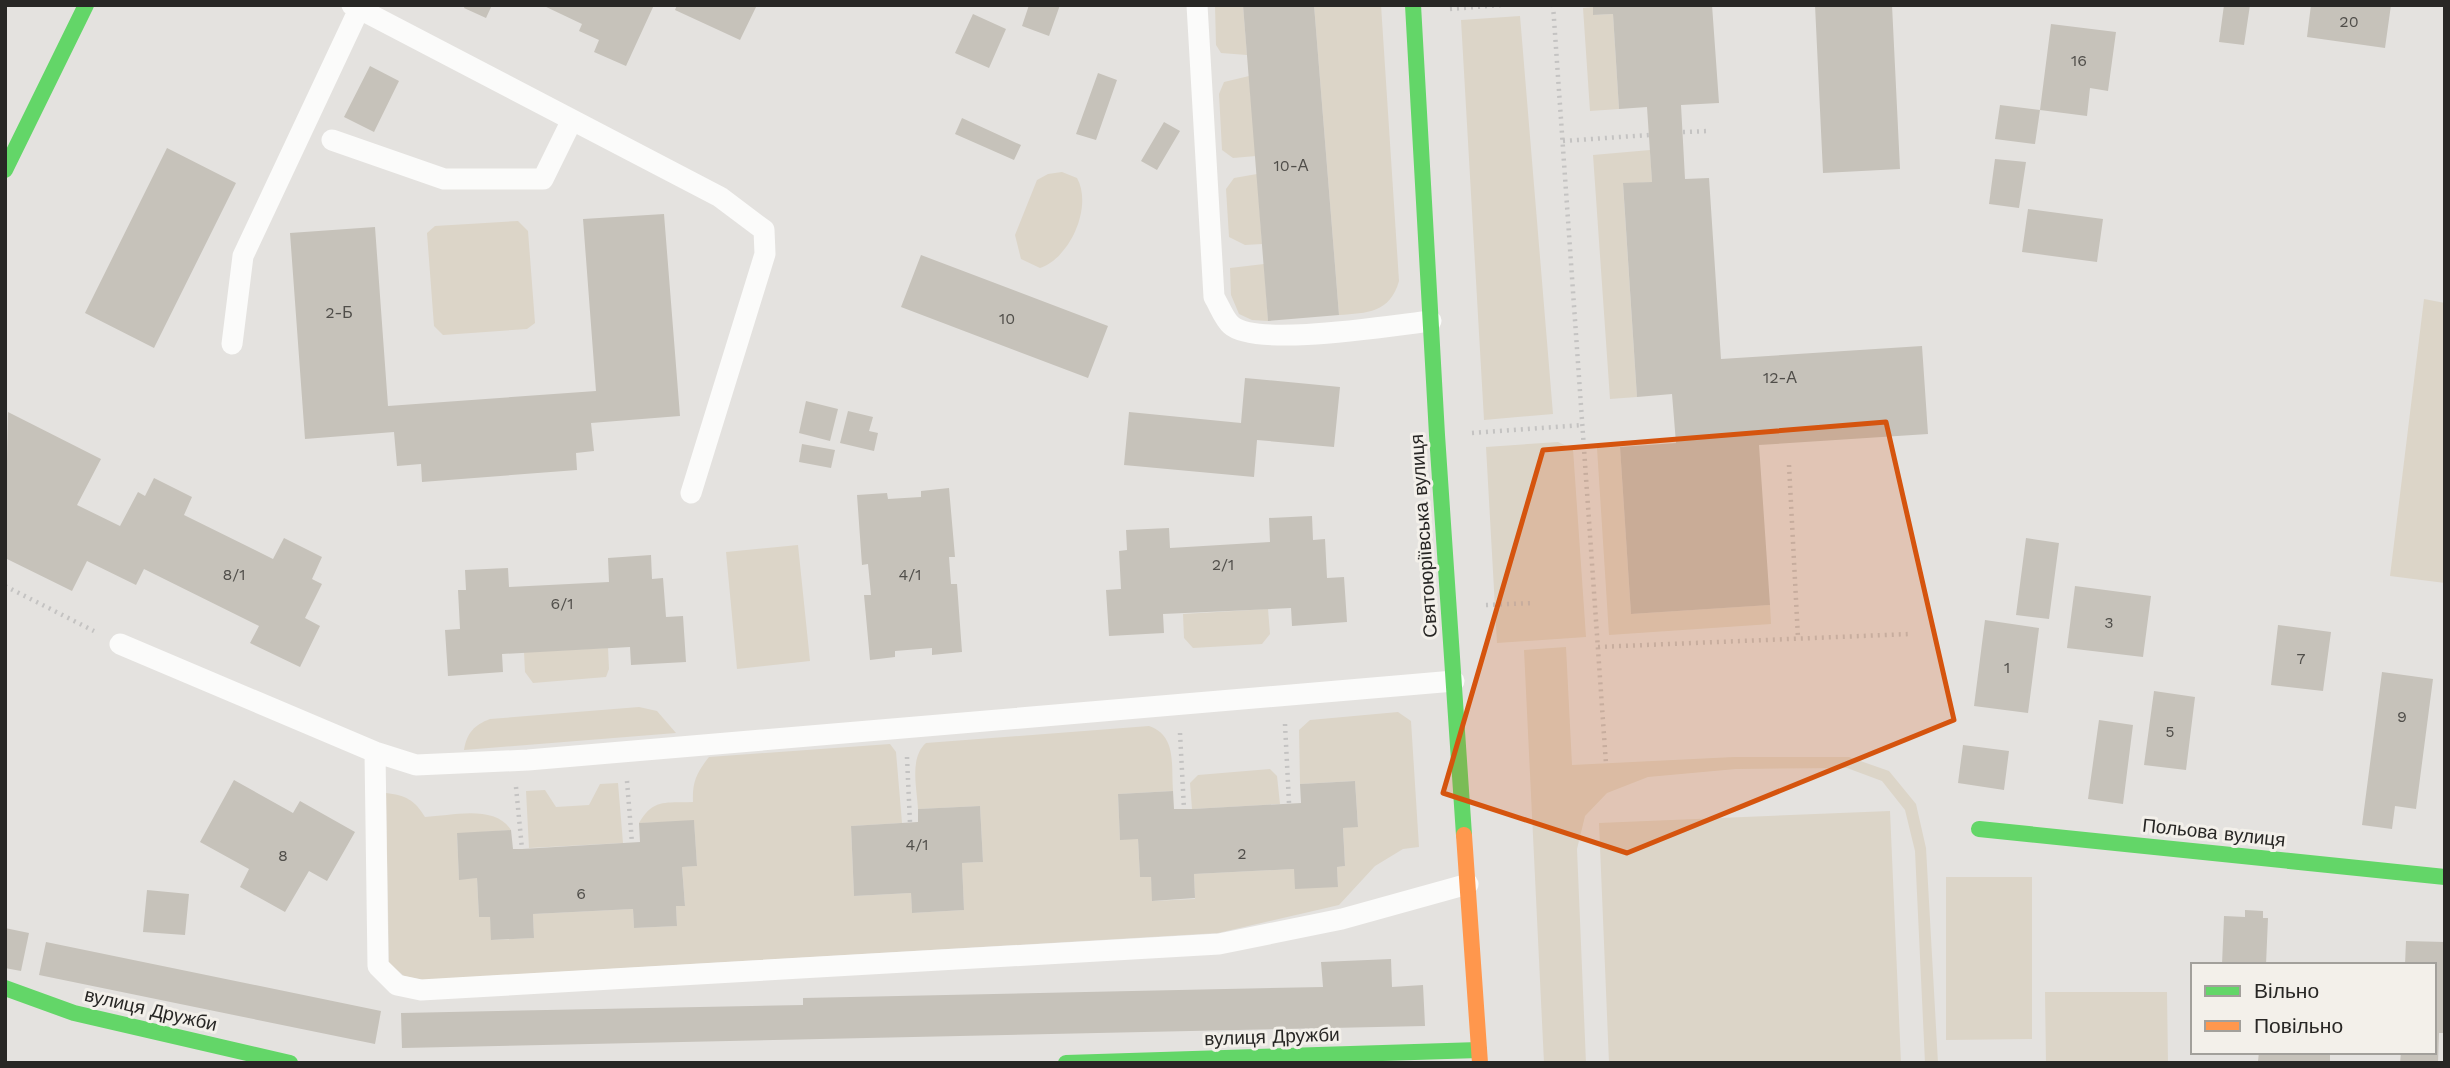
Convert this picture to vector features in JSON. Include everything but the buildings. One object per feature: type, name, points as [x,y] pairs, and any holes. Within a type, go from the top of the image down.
[{"type":"street","points":[[5,170],[86,5]]},
{"type":"street","name":"Святоюріївська вулиця","points":[[1413,5],[1430,321],[1480,1057]]},
{"type":"street","name":"Польова вулиця","points":[[1979,829],[2445,877]]},
{"type":"street","name":"вулиця Дружби","points":[[5,988],[74,1013],[290,1063]]},
{"type":"street","name":"вулиця Дружби","points":[[1066,1063],[1480,1057]]},
{"type":"lane","points":[[1197,5],[1214,297],[1232,326],[1258,336],[1430,321]]},
{"type":"lane","points":[[232,344],[243,256],[357,6],[720,197],[764,230],[765,254],[691,493]]},
{"type":"lane","points":[[332,140],[444,178],[542,179],[572,120]]},
{"type":"lane","points":[[120,645],[375,752],[416,765],[514,761],[1454,681]]},
{"type":"lane","points":[[375,752],[379,966],[397,985],[421,990],[1219,944],[1342,919],[1468,884]]},
{"type":"path","points":[[1450,9],[1501,5]]},
{"type":"path","points":[[1553,5],[1606,764]]},
{"type":"path","points":[[1683,132],[1709,131]]},
{"type":"path","points":[[1563,141],[1649,135]]},
{"type":"path","points":[[1471,433],[1583,425]]},
{"type":"path","points":[[1789,465],[1798,638]]},
{"type":"path","points":[[5,586],[120,645]]},
{"type":"path","points":[[1486,605],[1533,603]]},
{"type":"path","points":[[1598,647],[1909,634]]},
{"type":"path","points":[[1283,695],[1289,803]]},
{"type":"path","points":[[1178,705],[1184,809]]},
{"type":"path","points":[[905,728],[910,823]]},
{"type":"path","points":[[625,752],[632,843]]},
{"type":"path","points":[[514,761],[522,849]]},
{"type":"highlighted area","points":[[1886,422],[1954,720],[1627,853],[1443,793],[1543,450]]},
{"type":"shaded area","points":[[1215,5],[1243,5],[1247,55],[1221,53],[1216,45]]},
{"type":"shaded area","points":[[1314,5],[1381,5],[1399,281],[1390,300],[1368,312],[1339,315]]},
{"type":"shaded area","points":[[1593,7],[1594,15],[1613,14],[1619,109],[1590,111],[1583,8]]},
{"type":"shaded area","points":[[1520,16],[1553,414],[1484,420],[1461,20]]},
{"type":"shaded area","points":[[1249,76],[1256,156],[1233,158],[1222,150],[1219,94],[1224,82]]},
{"type":"shaded area","points":[[1650,150],[1652,182],[1623,184],[1637,397],[1610,399],[1593,155]]},
{"type":"shaded area","points":[[1062,172],[1077,178],[1082,203],[1080,217],[1076,230],[1061,254],[1040,268],[1021,259],[1015,235],[1037,180],[1048,174]]},
{"type":"shaded area","points":[[1257,174],[1262,244],[1245,245],[1229,237],[1226,189],[1234,178]]},
{"type":"shaded area","points":[[518,221],[528,231],[535,323],[527,329],[443,335],[434,326],[427,233],[435,226]]},
{"type":"shaded area","points":[[1264,264],[1268,321],[1252,320],[1239,314],[1231,295],[1230,268]]},
{"type":"shaded area","points":[[2424,299],[2445,303],[2445,583],[2390,576]]},
{"type":"shaded area","points":[[1558,442],[1573,449],[1586,637],[1497,643],[1486,447]]},
{"type":"shaded area","points":[[1620,447],[1631,614],[1770,605],[1771,624],[1609,635],[1597,448]]},
{"type":"shaded area","points":[[798,545],[810,661],[737,669],[726,552]]},
{"type":"shaded area","points":[[1268,609],[1270,634],[1262,644],[1193,648],[1184,638],[1183,614]]},
{"type":"shaded area","points":[[1566,647],[1572,765],[1734,757],[1849,757],[1889,771],[1916,804],[1926,848],[1938,1063],[1925,1063],[1915,851],[1905,810],[1882,781],[1847,768],[1736,769],[1648,777],[1607,793],[1585,816],[1577,849],[1586,1063],[1544,1063],[1524,650]]},
{"type":"shaded area","points":[[608,648],[609,669],[606,677],[533,683],[525,672],[524,652]]},
{"type":"shaded area","points":[[639,707],[657,711],[676,733],[464,750],[472,730],[490,719]]},
{"type":"shaded area","points":[[1398,712],[1411,721],[1419,847],[1403,849],[1375,866],[1339,905],[1218,933],[423,980],[404,976],[389,963],[386,793],[409,799],[425,817],[483,814],[504,822],[511,830],[457,834],[459,879],[477,878],[479,917],[490,917],[492,940],[534,938],[533,914],[633,909],[634,928],[677,926],[676,906],[685,905],[682,867],[697,866],[694,821],[639,823],[655,806],[668,802],[693,802],[696,778],[709,757],[890,744],[896,752],[902,823],[851,826],[854,896],[911,893],[912,913],[964,910],[962,863],[983,862],[980,806],[918,809],[916,765],[917,757],[926,743],[1149,726],[1164,737],[1171,752],[1173,791],[1118,794],[1120,839],[1138,839],[1140,877],[1151,877],[1153,901],[1195,899],[1194,874],[1294,869],[1338,887],[1337,867],[1345,866],[1343,828],[1358,826],[1355,781],[1300,784],[1299,730],[1310,720]]},
{"type":"shaded area","points":[[1270,769],[1277,776],[1280,804],[1192,809],[1190,783],[1198,775]]},
{"type":"shaded area","points":[[618,783],[623,843],[529,848],[526,791],[545,790],[556,807],[589,805],[600,784]]},
{"type":"shaded area","points":[[1890,811],[1901,1063],[1609,1063],[1599,823]]},
{"type":"shaded area","points":[[1946,877],[2032,877],[2032,1039],[1946,1040]]},
{"type":"shaded area","points":[[2045,992],[2167,992],[2168,1063],[2046,1063]]},
{"type":"traffic: fast","points":[[5,170],[86,5]]},
{"type":"traffic: fast","points":[[1413,5],[1437,435],[1464,835]]},
{"type":"traffic: fast","points":[[1979,829],[2445,877]]},
{"type":"traffic: fast","points":[[5,988],[74,1013],[290,1063]]},
{"type":"traffic: fast","points":[[1066,1063],[1479,1050]]},
{"type":"traffic: slow","points":[[1464,835],[1480,1063]]}]
